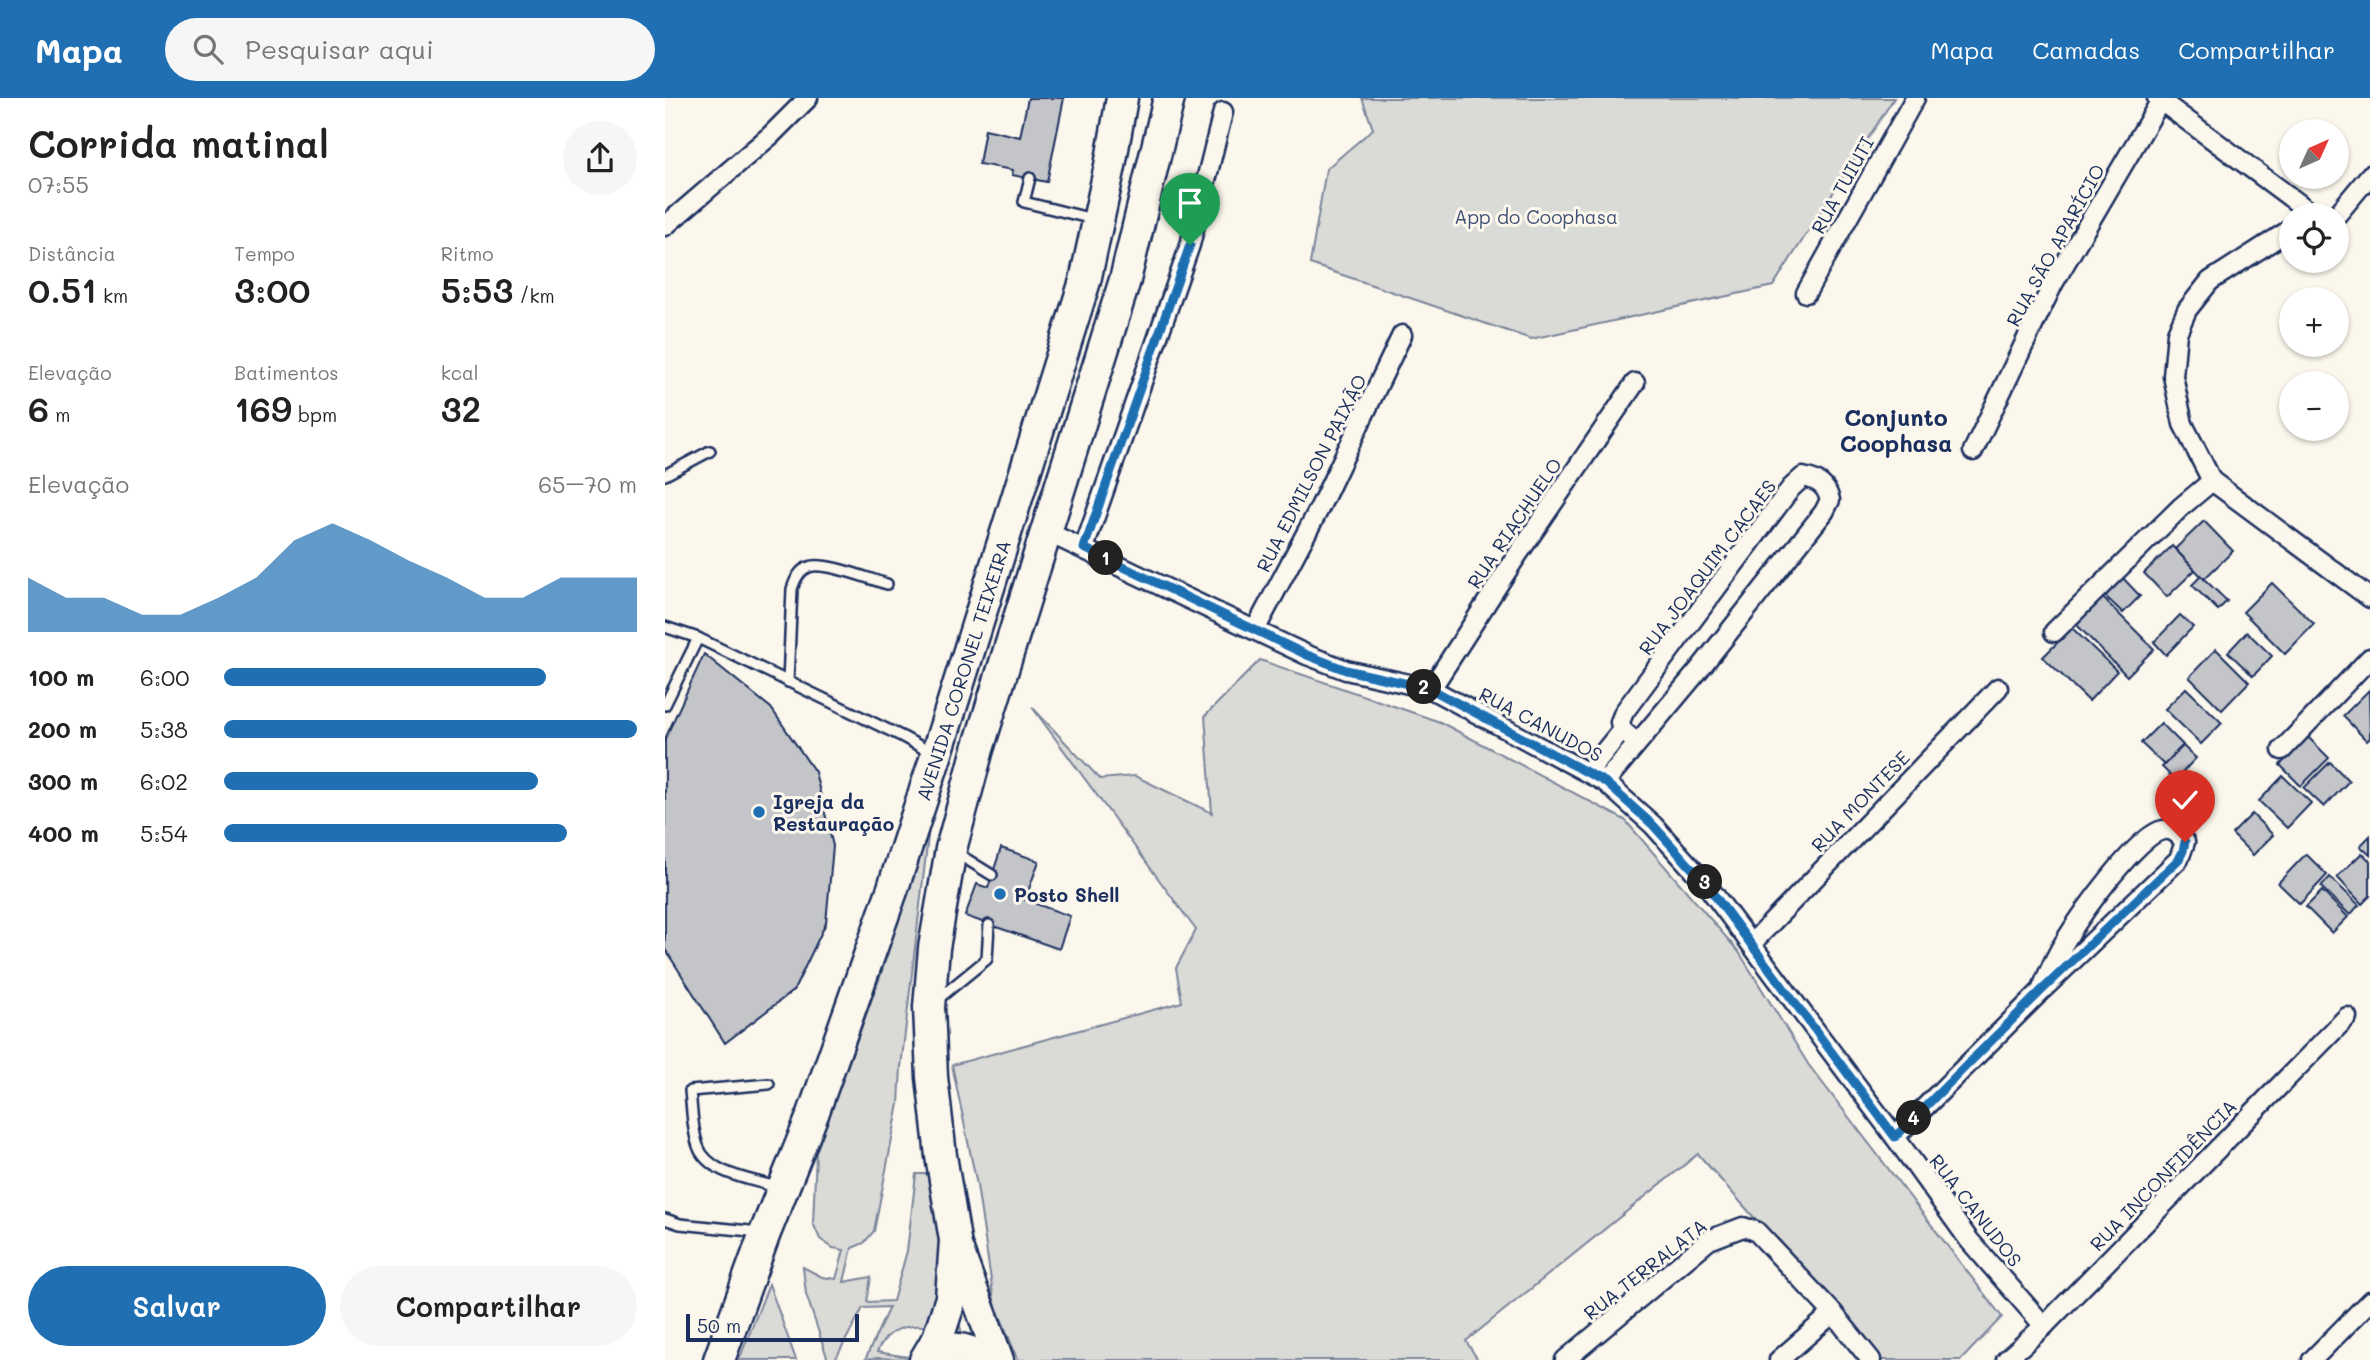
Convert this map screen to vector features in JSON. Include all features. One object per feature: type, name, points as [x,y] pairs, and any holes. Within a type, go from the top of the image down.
[{"type":"highway","name":"AVENIDA CORONEL TEIXEIRA","points":[[719,1360],[765,1233],[784,1190],[893,888],[936,756],[1085,281],[1122,98]]},
{"type":"highway","name":"AVENIDA CORONEL TEIXEIRA","points":[[925,1360],[938,1338],[951,1298],[955,1240],[941,1156],[932,1077],[929,1007],[934,948],[951,849],[978,749],[1125,280],[1169,98]]},
{"type":"highway","points":[[931,1360],[949,1349],[957,1348],[965,1348],[982,1360]]},
{"type":"main road","name":"AVENIDA CORONEL TEIXEIRA","points":[[955,1240],[999,1360]]},
{"type":"street","points":[[665,226],[771,135],[808,98]]},
{"type":"street","name":"RUA TUIUTI","points":[[1806,293],[1915,98]]},
{"type":"street","points":[[2159,99],[2298,203]]},
{"type":"street","name":"RUA SÃO APARÍCIO","points":[[1973,452],[2053,284],[2159,99]]},
{"type":"street","points":[[1084,548],[1190,245],[1223,112]]},
{"type":"street","points":[[2347,203],[2370,175]]},
{"type":"street","points":[[2279,237],[2210,281],[2187,310],[2177,333],[2173,376],[2183,424],[2212,481],[2370,598]]},
{"type":"street","name":"RUA EDMILSON PAIXÃO","points":[[1255,629],[1319,509],[1402,335]]},
{"type":"street","name":"RUA RIACHUELO","points":[[1431,689],[1516,557],[1635,383]]},
{"type":"street","name":"RUA JOAQUIM CACAES","points":[[1588,772],[1622,730],[1624,712],[1791,488],[1803,477],[1815,480],[1827,488],[1830,500],[1807,537],[1605,782]]},
{"type":"street","points":[[2054,632],[2181,507],[2212,481]]},
{"type":"street","name":"RUA CANUDOS","points":[[1045,531],[1307,655],[1346,670],[1431,689],[1605,782],[1653,825],[1706,884],[1969,1240],[2043,1326]]},
{"type":"street","points":[[2282,750],[2370,658]]},
{"type":"street","name":"RUA MONTESE","points":[[1752,943],[1998,688]]},
{"type":"street","points":[[1622,730],[1637,743]]},
{"type":"street","points":[[1895,1137],[2041,991],[2179,859],[2185,842],[2178,834],[2170,829],[2160,830],[2141,843],[2103,885],[2067,937],[2041,991]]},
{"type":"street","name":"RUA INCONFIDÊNCIA","points":[[2006,1360],[2043,1326],[2347,1017]]},
{"type":"street","name":"RUA TERRALATA","points":[[1565,1360],[1709,1240],[1743,1227],[1756,1231],[1833,1313]]},
{"type":"street","points":[[2312,1360],[2370,1301]]},
{"type":"street","points":[[1779,1360],[1833,1313],[1871,1360]]},
{"type":"lane","points":[[1030,178],[1024,202],[1098,220]]},
{"type":"lane","points":[[665,475],[710,451]]},
{"type":"lane","points":[[787,682],[792,589],[797,575],[807,567],[820,566],[887,584]]},
{"type":"lane","points":[[665,627],[698,638],[903,737],[936,756]]},
{"type":"lane","points":[[665,705],[698,638]]},
{"type":"lane","points":[[951,849],[992,875]]},
{"type":"lane","points":[[929,1007],[986,959],[989,925]]},
{"type":"lane","points":[[769,1084],[690,1091],[697,1144],[708,1162],[717,1168],[784,1190]]},
{"type":"lane","points":[[665,1219],[680,1224],[765,1233]]},
{"type":"green space","name":"App do Coophasa","points":[[1362,98],[1894,98],[1773,286],[1531,339],[1310,264],[1326,169],[1373,129]]},
{"type":"green space","points":[[1260,660],[1440,722],[1625,820],[1739,952],[1808,1064],[2002,1317],[1961,1360],[1880,1360],[1698,1154],[1466,1341],[1478,1360],[1018,1360],[994,1301],[977,1185],[952,1065],[1182,1002],[1176,968],[1196,930],[1032,707],[1100,779],[1135,776],[1212,813],[1205,716]]},
{"type":"green space","points":[[930,820],[899,1104],[874,1231],[864,1243],[852,1248],[844,1282],[871,1277],[867,1302],[893,1301],[907,1251],[916,1174],[929,1174],[962,1335],[926,1326],[903,1328],[884,1340],[877,1352],[927,1360],[865,1360],[889,1307],[863,1308],[835,1360],[828,1360],[806,1294],[803,1267],[822,1277],[836,1279],[844,1250],[833,1248],[820,1239],[813,1223],[816,1152],[880,977]]},
{"type":"green space","points":[[769,1284],[796,1360],[739,1360]]},
{"type":"building","points":[[1028,98],[1064,98],[1047,182],[1012,175],[1013,170],[979,164],[985,129],[1020,137]]},
{"type":"building","points":[[2204,521],[2233,551],[2204,579],[2175,549]]},
{"type":"building","points":[[2172,546],[2195,570],[2167,597],[2144,573]]},
{"type":"building","points":[[2121,576],[2140,596],[2123,613],[2103,594]]},
{"type":"building","points":[[2201,576],[2227,601],[2218,610],[2192,585]]},
{"type":"building","points":[[2272,583],[2314,624],[2285,654],[2243,612]]},
{"type":"building","points":[[2101,596],[2154,649],[2127,676],[2074,622]]},
{"type":"building","points":[[2180,615],[2193,627],[2166,655],[2154,642]]},
{"type":"building","points":[[2072,628],[2117,671],[2089,701],[2043,657]]},
{"type":"building","points":[[2247,632],[2272,656],[2253,676],[2228,652]]},
{"type":"building","points":[[2216,649],[2249,682],[2222,710],[2189,677]]},
{"type":"building","points":[[704,654],[771,708],[815,772],[833,846],[826,923],[794,990],[725,1043],[665,949],[665,739]]},
{"type":"building","points":[[2186,688],[2222,723],[2201,744],[2165,709]]},
{"type":"building","points":[[2369,690],[2370,738],[2367,741],[2343,716]]},
{"type":"building","points":[[2161,723],[2183,745],[2164,765],[2141,743]]},
{"type":"building","points":[[2308,737],[2329,758],[2301,786],[2280,765]]},
{"type":"building","points":[[2183,746],[2196,758],[2175,780],[2162,767]]},
{"type":"building","points":[[2330,762],[2349,781],[2324,807],[2304,788]]},
{"type":"building","points":[[2283,776],[2311,803],[2287,828],[2259,801]]},
{"type":"building","points":[[2252,814],[2273,835],[2253,855],[2232,834]]},
{"type":"building","points":[[2370,836],[2370,855],[2360,846]]},
{"type":"building","name":"Posto Shell","points":[[1001,848],[1039,861],[1025,900],[1070,916],[1059,949],[965,916],[977,884],[988,888]]},
{"type":"building","points":[[2362,853],[2370,861],[2370,896],[2362,904],[2337,877]]},
{"type":"building","points":[[2306,854],[2327,875],[2300,904],[2278,883]]},
{"type":"building","points":[[2330,877],[2359,905],[2350,915],[2321,887]]},
{"type":"building","points":[[2322,891],[2348,917],[2332,933],[2306,907]]},
{"type":"place","name":"Igreja da Restauração","points":[[759,812]]},
{"type":"place","name":"Posto Shell","points":[[1000,894]]},
{"type":"district","name":"Conjunto Coophasa","points":[[1896,430]]},
{"type":"route","points":[[1190,245],[1084,548],[1307,655],[1346,670],[1431,689],[1605,782],[1653,825],[1706,884],[1895,1137],[2041,991],[2179,859],[2185,842]]}]
